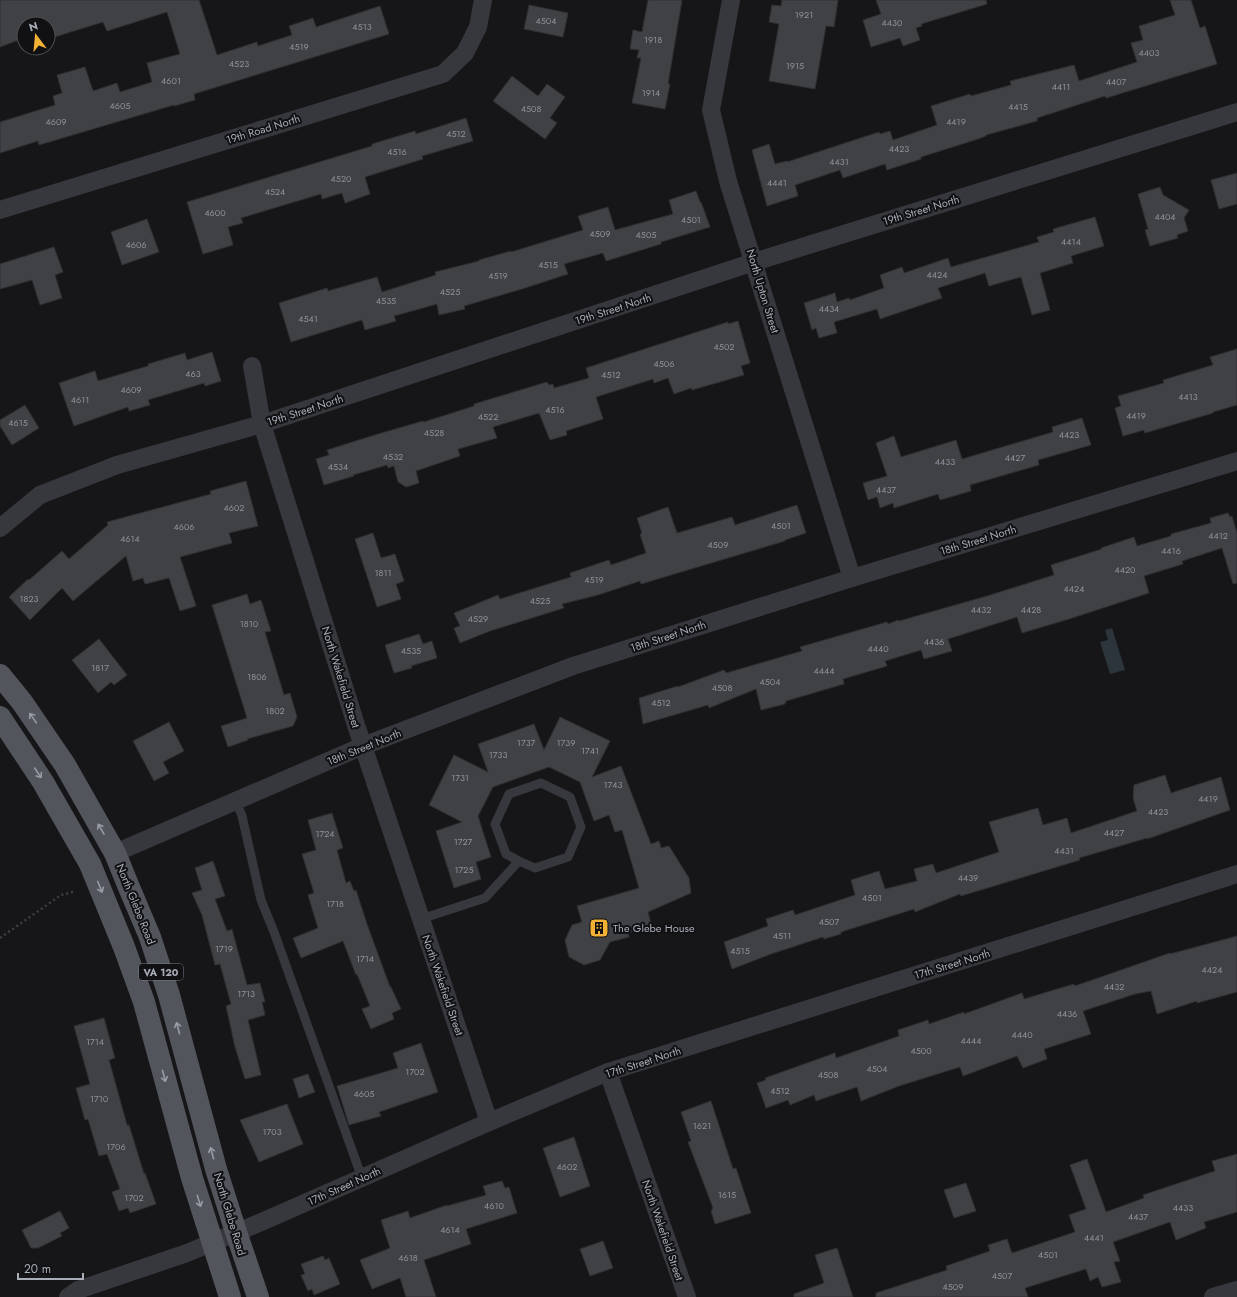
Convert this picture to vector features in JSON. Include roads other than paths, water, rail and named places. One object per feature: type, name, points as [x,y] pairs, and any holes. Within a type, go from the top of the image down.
[{"type":"main road","name":"North Glebe Road","points":[[0,675],[22,702],[65,765],[115,853],[150,937],[169,995],[216,1169],[258,1297]]},
{"type":"main road","name":"VA 120","points":[[0,717],[44,782],[90,864],[124,947],[144,1002],[192,1178],[230,1297]]},
{"type":"street","name":"19th Road North","points":[[0,210],[443,74],[465,53],[478,27],[482,0]]},
{"type":"street","name":"North Upton Street","points":[[731,0],[711,110],[728,181],[852,578]]},
{"type":"street","name":"19th Street North","points":[[0,528],[40,495],[117,465],[262,424],[754,262],[1237,112]]},
{"type":"street","name":"North Wakefield Street","points":[[252,366],[262,424],[362,746],[489,1122]]},
{"type":"street","name":"18th Street North","points":[[115,853],[362,746],[573,666],[852,578],[1237,462]]},
{"type":"street","name":"17th Street North","points":[[68,1297],[78,1290],[187,1253],[608,1072],[1237,874]]},
{"type":"street","name":"North Wakefield Street","points":[[608,1072],[687,1297]]},
{"type":"street","points":[[1213,1297],[1237,1290]]},
{"type":"lane","points":[[541,783],[570,796],[581,827],[568,857],[535,868],[519,861],[506,854],[495,824],[508,794],[541,783]]},
{"type":"lane","points":[[236,801],[242,816],[261,900],[274,932],[362,1178]]},
{"type":"lane","points":[[421,920],[485,898],[519,861]]},
{"type":"place","name":"The Glebe House","points":[[599,928]]}]
